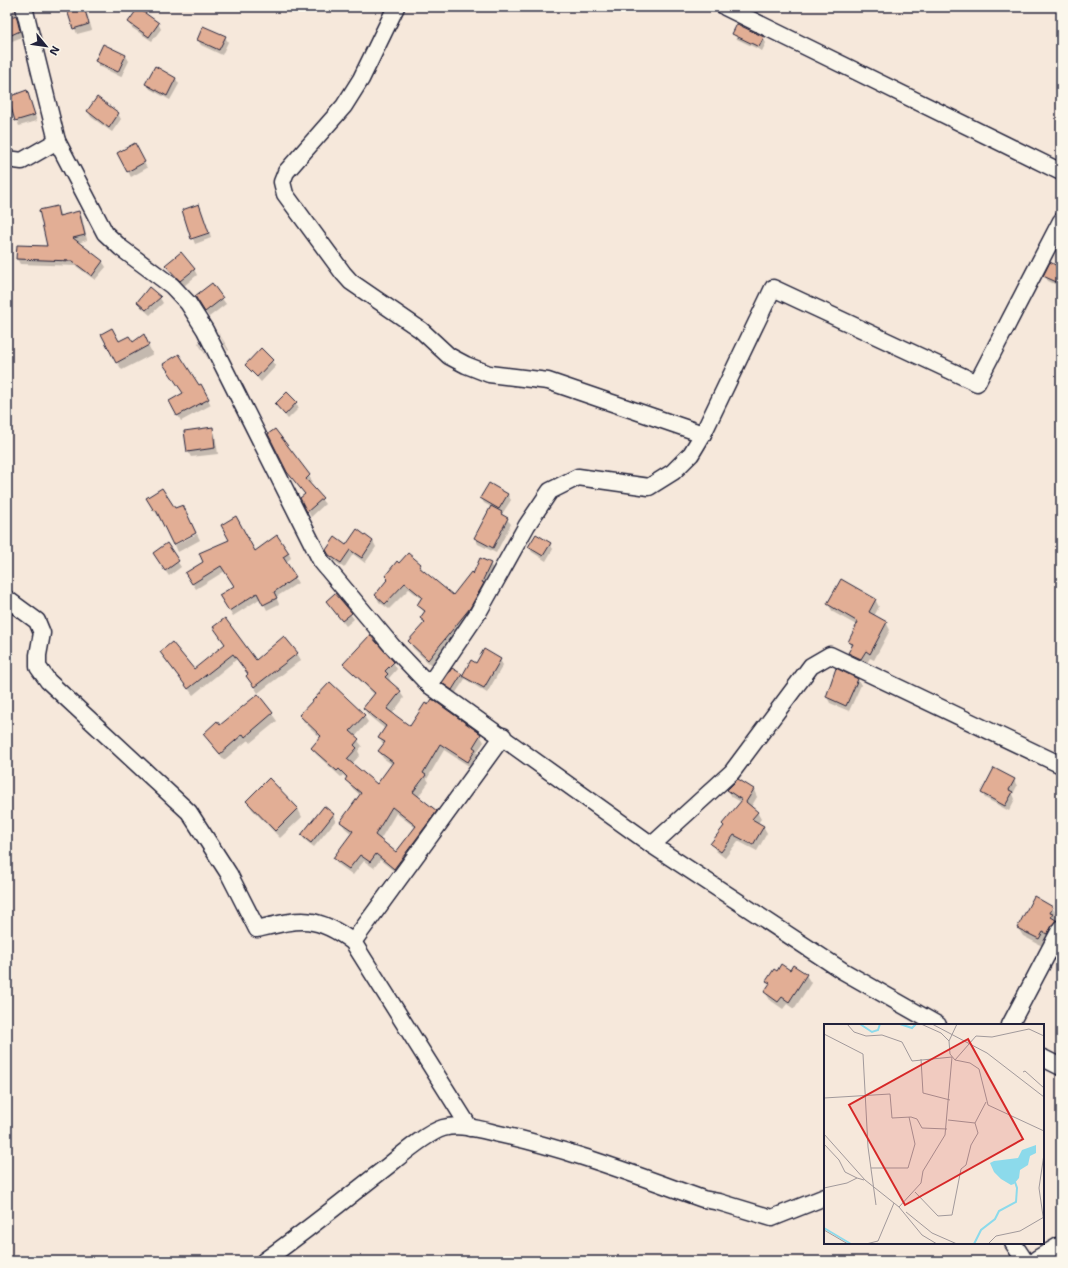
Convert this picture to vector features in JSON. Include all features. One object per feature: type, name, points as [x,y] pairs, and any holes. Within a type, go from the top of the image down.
[{"type":"highway","points":[[1039,1261],[1061,1248]]},
{"type":"street","points":[[24,7],[57,141],[105,233],[121,248],[172,286],[188,303],[205,330],[321,561],[392,646],[429,684],[652,845],[843,971],[936,1024]]},
{"type":"street","points":[[396,7],[361,80],[344,106],[286,172],[282,182],[285,194],[351,282],[421,330],[449,356],[466,365],[489,374],[548,381],[703,434]]},
{"type":"street","points":[[725,7],[1061,172]]},
{"type":"street","points":[[7,159],[22,161],[57,141]]},
{"type":"street","points":[[429,684],[478,613],[527,525],[550,491],[578,477],[649,487],[673,472],[691,454],[703,434],[773,288],[977,383],[1061,221]]},
{"type":"street","points":[[7,599],[36,621],[42,633],[38,655],[38,667],[48,681],[189,812],[229,874],[257,929],[308,920],[336,929],[353,942],[470,1128]]},
{"type":"street","points":[[652,845],[732,772],[811,666],[830,656],[1061,765]]},
{"type":"street","points":[[353,942],[503,736]]},
{"type":"street","points":[[1011,1024],[1061,928]]},
{"type":"street","points":[[1044,1058],[1061,1067]]},
{"type":"street","points":[[264,1261],[415,1145],[441,1129],[451,1127],[470,1128],[520,1138],[593,1160],[704,1199],[720,1202],[772,1218],[824,1197]]},
{"type":"street","points":[[1014,1244],[1025,1261]]},
{"type":"building","points":[[66,7],[84,7],[89,24],[73,29]]},
{"type":"building","points":[[138,8],[159,23],[149,37],[128,22]]},
{"type":"building","points":[[16,15],[20,31],[7,37],[7,19]]},
{"type":"building","points":[[737,24],[764,37],[759,47],[732,34]]},
{"type":"building","points":[[203,26],[226,36],[219,50],[197,40]]},
{"type":"building","points":[[103,44],[126,55],[118,72],[95,61]]},
{"type":"building","points":[[155,66],[176,78],[167,96],[145,84]]},
{"type":"building","points":[[27,90],[35,115],[15,121],[8,97]]},
{"type":"building","points":[[97,97],[119,113],[109,128],[87,111]]},
{"type":"building","points":[[135,143],[145,162],[127,172],[117,153]]},
{"type":"building","points":[[199,204],[209,233],[191,239],[182,210]]},
{"type":"building","points":[[57,206],[59,216],[79,211],[85,235],[73,238],[103,261],[92,276],[72,261],[16,259],[17,245],[47,246],[39,210]]},
{"type":"building","points":[[181,252],[195,269],[180,281],[165,265]]},
{"type":"building","points":[[1050,262],[1061,268],[1061,284],[1043,276]]},
{"type":"building","points":[[212,283],[223,298],[205,312],[195,296]]},
{"type":"building","points":[[149,287],[161,297],[146,310],[137,302]]},
{"type":"building","points":[[112,328],[119,341],[129,336],[133,342],[144,334],[149,345],[116,363],[101,334]]},
{"type":"building","points":[[261,348],[273,360],[257,377],[245,365]]},
{"type":"building","points":[[179,354],[199,385],[201,384],[209,399],[177,416],[169,401],[183,393],[163,364]]},
{"type":"building","points":[[287,392],[297,402],[285,415],[275,404]]},
{"type":"building","points":[[213,427],[215,448],[187,452],[184,431]]},
{"type":"building","points":[[275,429],[310,475],[306,479],[323,498],[307,512],[300,498],[305,494],[287,472],[268,434]]},
{"type":"building","points":[[489,483],[508,494],[499,509],[480,498]]},
{"type":"building","points":[[162,488],[175,508],[183,505],[196,533],[173,545],[156,510],[154,511],[146,498]]},
{"type":"building","points":[[491,506],[502,512],[501,514],[508,518],[493,548],[474,538]]},
{"type":"building","points":[[236,516],[255,551],[277,535],[289,553],[283,557],[296,577],[274,592],[277,598],[263,605],[257,593],[229,611],[219,595],[234,586],[221,566],[192,584],[185,573],[203,562],[199,553],[229,540],[221,525]]},
{"type":"building","points":[[357,529],[373,541],[362,558],[350,550],[341,563],[329,555],[326,550],[335,537],[346,545]]},
{"type":"building","points":[[536,534],[551,543],[543,556],[528,547]]},
{"type":"building","points":[[167,543],[179,561],[165,571],[153,553]]},
{"type":"building","points":[[408,553],[421,564],[419,567],[453,595],[471,572],[473,574],[480,558],[491,563],[482,582],[484,583],[470,608],[428,660],[408,641],[425,622],[420,618],[425,611],[417,605],[422,597],[405,583],[385,604],[375,595],[388,579],[385,576],[397,561],[399,563]]},
{"type":"building","points":[[841,579],[876,599],[869,612],[887,622],[870,654],[866,651],[861,659],[848,653],[853,644],[848,642],[858,622],[827,604]]},
{"type":"building","points":[[335,593],[352,613],[342,621],[326,601]]},
{"type":"building","points":[[225,618],[256,660],[284,636],[298,653],[254,687],[246,676],[248,674],[233,654],[188,689],[160,652],[172,642],[194,669],[225,644],[213,627]]},
{"type":"building","points":[[370,635],[394,662],[385,671],[388,674],[385,677],[401,691],[387,709],[410,726],[425,703],[428,705],[432,699],[481,734],[473,747],[476,749],[468,762],[440,744],[423,773],[426,775],[413,792],[437,811],[394,869],[376,854],[370,862],[360,855],[349,869],[333,858],[353,831],[340,822],[361,793],[345,780],[347,777],[339,769],[337,771],[311,748],[321,736],[299,715],[330,682],[365,715],[350,731],[359,739],[354,745],[357,748],[347,759],[377,784],[393,762],[378,751],[385,742],[378,738],[386,726],[363,708],[375,693],[343,664]],"holes":[[[392,807],[416,826],[396,852],[375,835]]]},
{"type":"building","points":[[484,649],[501,659],[484,688],[462,676],[471,660],[476,663]]},
{"type":"building","points":[[452,668],[462,674],[452,690],[442,683]]},
{"type":"building","points":[[836,668],[858,679],[846,706],[826,697]]},
{"type":"building","points":[[258,694],[273,713],[245,737],[243,734],[220,754],[203,734],[217,721],[220,725]]},
{"type":"building","points":[[994,768],[1015,779],[1009,790],[1013,792],[1005,806],[981,793]]},
{"type":"building","points":[[269,778],[298,808],[275,831],[246,801]]},
{"type":"building","points":[[738,779],[754,789],[746,802],[758,812],[752,819],[764,826],[753,845],[734,835],[721,852],[710,844],[724,826],[722,824],[742,800],[727,790]]},
{"type":"building","points":[[324,806],[334,814],[311,843],[301,835]]},
{"type":"building","points":[[1034,896],[1053,907],[1050,913],[1053,914],[1051,917],[1056,920],[1047,934],[1043,932],[1039,939],[1017,928]]},
{"type":"building","points":[[781,964],[790,970],[793,965],[807,974],[789,1002],[782,997],[778,1002],[764,992],[770,983],[766,981],[774,969],[777,971]]}]
